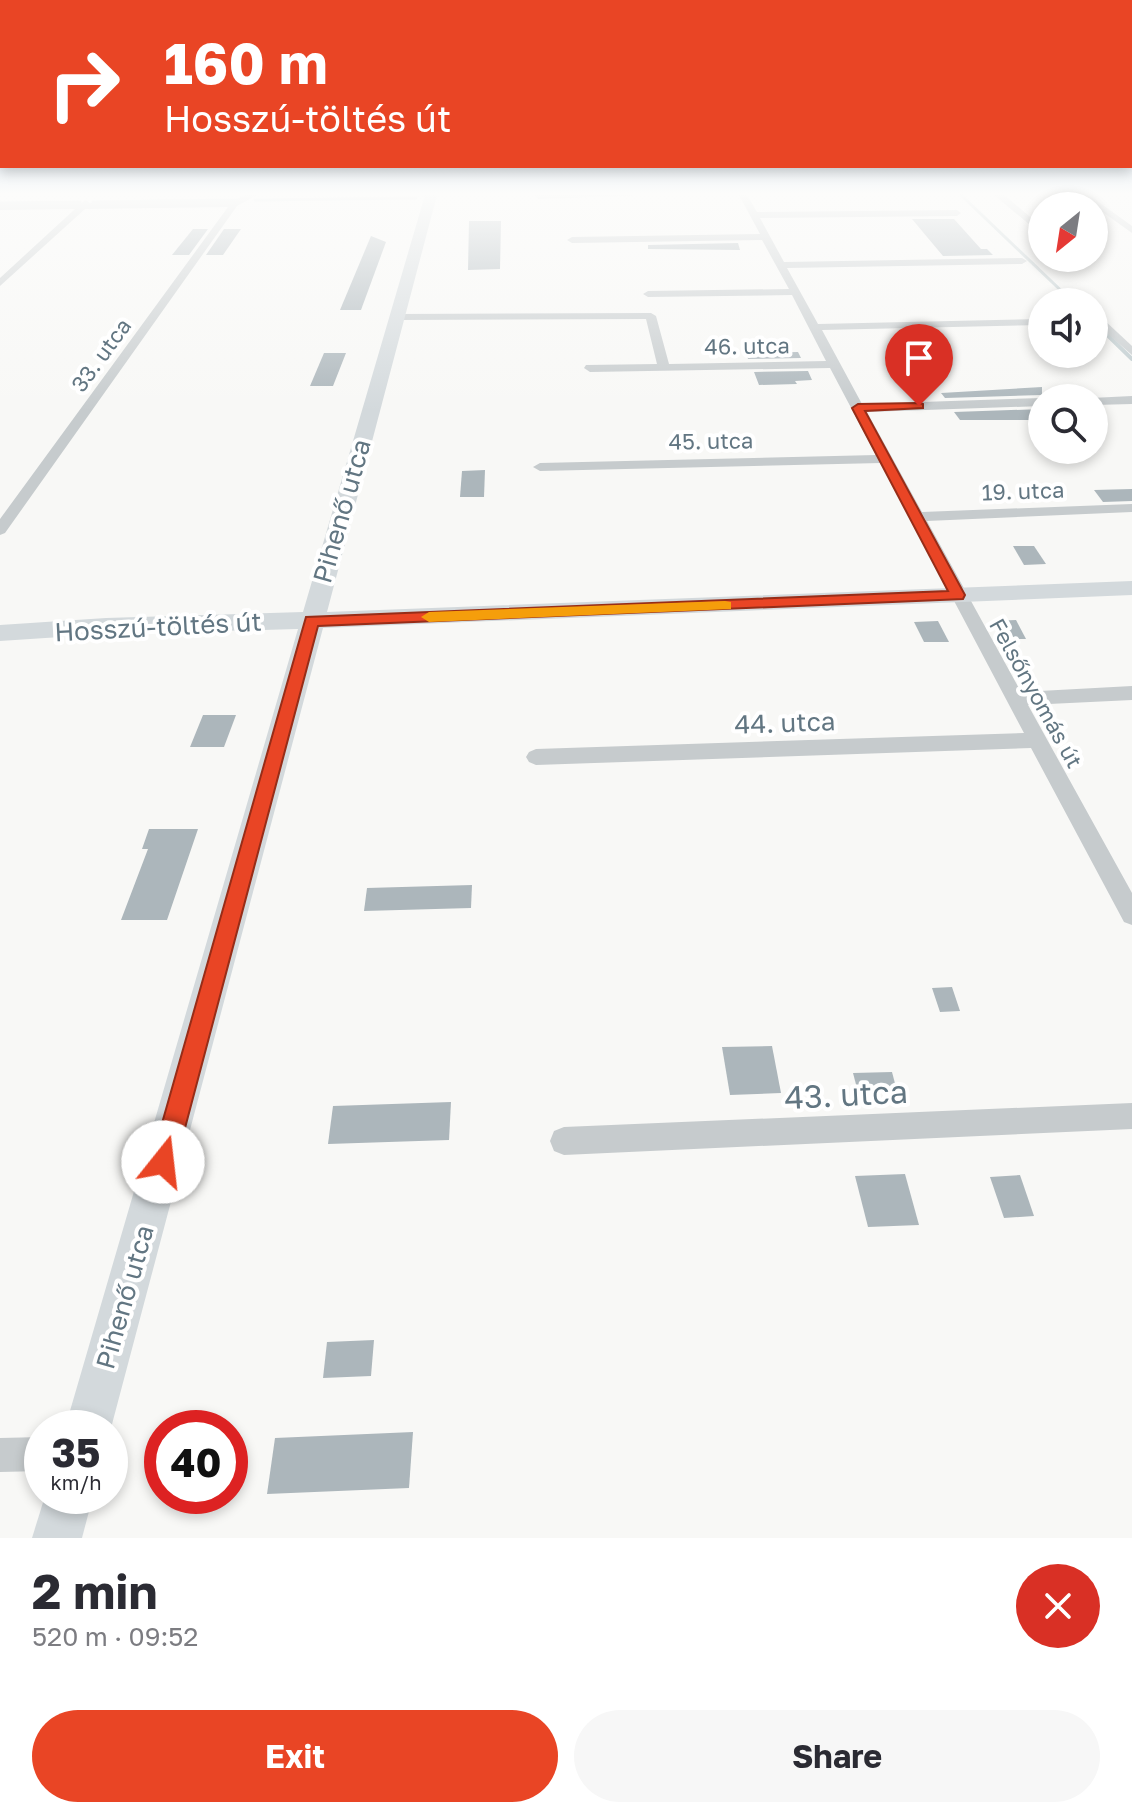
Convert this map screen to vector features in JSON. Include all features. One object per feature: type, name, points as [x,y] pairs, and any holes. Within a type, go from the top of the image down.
[{"type":"street","points":[[0,283],[17,267]]},
{"type":"street","name":"33. utca","points":[[0,530],[189,267]]},
{"type":"street","name":"Pihenő utca","points":[[93,1410],[411,267]]},
{"type":"street","name":"Felsőnyomás út","points":[[781,267],[1132,915]]},
{"type":"street","points":[[648,294],[793,292]]},
{"type":"street","points":[[397,317],[651,316],[664,368]]},
{"type":"street","points":[[813,327],[1028,322]]},
{"type":"street","points":[[1108,329],[1132,352]]},
{"type":"street","name":"46. utca","points":[[590,368],[831,364]]},
{"type":"street","points":[[1108,401],[1132,400]]},
{"type":"street","points":[[858,408],[1028,402]]},
{"type":"street","name":"45. utca","points":[[540,467],[883,459]]},
{"type":"street","name":"19. utca","points":[[917,517],[1132,508]]},
{"type":"street","name":"Hosszú-töltés út","points":[[0,633],[106,626],[311,621],[1132,588]]},
{"type":"street","points":[[1014,699],[1132,693]]},
{"type":"street","name":"44. utca","points":[[536,757],[1036,740]]},
{"type":"street","name":"43. utca","points":[[564,1141],[1132,1116]]},
{"type":"street","points":[[0,1455],[24,1454]]},
{"type":"street","points":[[57,1538],[64,1514]]},
{"type":"building","points":[[358,267],[377,267],[361,310],[340,310]]},
{"type":"building","points":[[468,267],[500,267],[500,269],[468,270]]},
{"type":"building","points":[[798,352],[801,358],[748,359],[746,353]]},
{"type":"building","points":[[324,353],[346,353],[333,386],[310,386]]},
{"type":"building","points":[[808,371],[812,380],[795,381],[797,384],[759,385],[754,372]]},
{"type":"building","points":[[1028,388],[1028,395],[945,398],[941,393]]},
{"type":"building","points":[[1028,409],[1028,420],[960,420],[954,412]]},
{"type":"building","points":[[485,470],[484,497],[460,497],[462,471]]},
{"type":"building","points":[[1132,489],[1132,501],[1103,502],[1094,490]]},
{"type":"building","points":[[1013,546],[1034,546],[1046,564],[1024,565]]},
{"type":"building","points":[[1016,620],[1026,639],[1002,639],[992,621]]},
{"type":"building","points":[[938,621],[949,642],[924,642],[914,622]]},
{"type":"building","points":[[203,715],[236,715],[224,747],[190,747]]},
{"type":"building","points":[[149,829],[198,829],[167,920],[121,920],[148,849],[142,849]]},
{"type":"building","points":[[472,885],[471,908],[364,911],[367,888]]},
{"type":"building","points":[[952,987],[960,1011],[940,1012],[932,988]]},
{"type":"building","points":[[772,1046],[781,1093],[730,1095],[722,1047]]},
{"type":"building","points":[[892,1072],[897,1091],[858,1092],[853,1073]]},
{"type":"building","points":[[451,1102],[449,1140],[328,1144],[333,1106]]},
{"type":"building","points":[[905,1174],[919,1225],[868,1227],[855,1176]]},
{"type":"building","points":[[1020,1175],[1034,1216],[1004,1218],[990,1177]]},
{"type":"building","points":[[374,1340],[371,1376],[323,1378],[327,1342]]},
{"type":"building","points":[[413,1432],[409,1488],[267,1494],[275,1438]]},
{"type":"waterway","points":[[1036,267],[1058,288]]},
{"type":"waterway","points":[[1108,336],[1132,359]]},
{"type":"slow traffic","points":[[429,617],[725,606]]},
{"type":"route","points":[[163,1162],[311,621],[958,595],[858,408],[919,406]]}]
